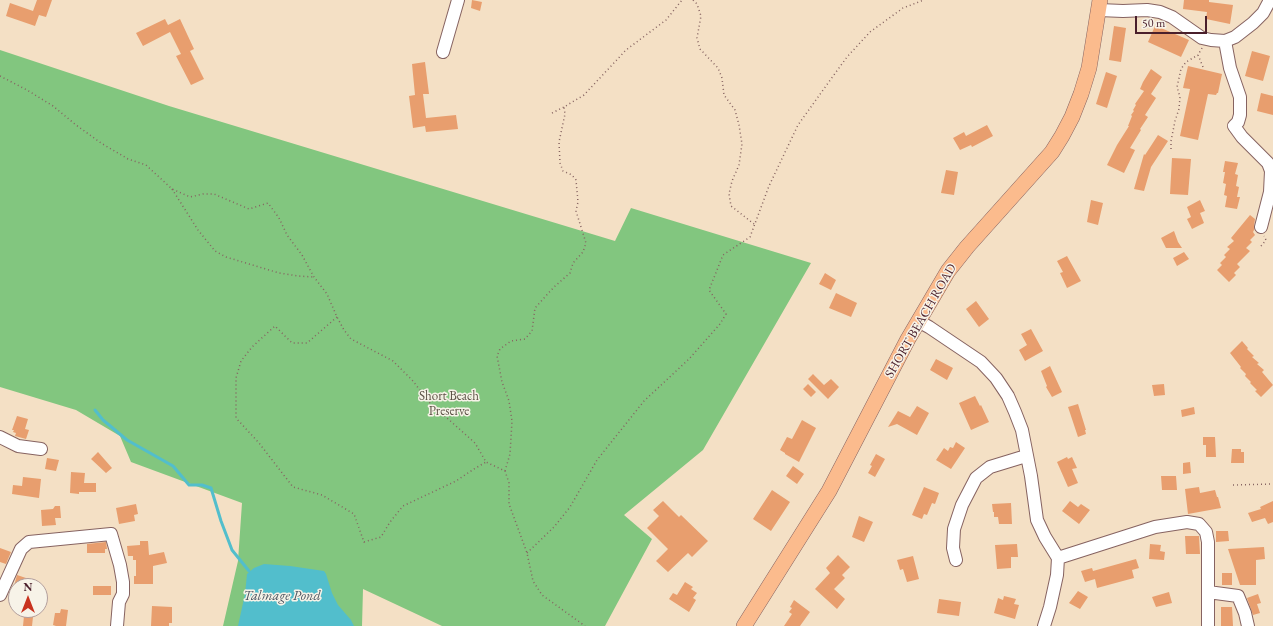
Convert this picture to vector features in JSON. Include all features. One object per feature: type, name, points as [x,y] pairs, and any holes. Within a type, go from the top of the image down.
[{"type":"main road","name":"SHORT BEACH ROAD","points":[[744,626],[829,491],[918,321],[948,271],[966,247],[1052,152],[1062,136],[1072,118],[1087,74],[1094,41],[1099,5]]},
{"type":"street","points":[[443,52],[459,1],[458,0]]},
{"type":"street","points":[[1099,5],[1110,11],[1133,5],[1147,10],[1160,12],[1172,17],[1206,40],[1225,41],[1235,37],[1253,23],[1262,13],[1270,0]]},
{"type":"street","points":[[1225,41],[1230,68],[1240,97],[1240,115],[1238,122],[1234,126],[1242,137],[1268,163],[1270,171],[1270,192],[1261,227]]},
{"type":"street","points":[[918,321],[981,362],[996,378],[1008,396],[1015,412],[1022,430],[1031,476],[1037,520],[1044,537],[1058,558],[1057,575],[1044,626]]},
{"type":"street","points":[[0,437],[18,446],[41,450]]},
{"type":"street","points":[[956,560],[953,548],[954,529],[962,505],[976,478],[990,468],[1026,456]]},
{"type":"street","points":[[1058,558],[1155,527],[1187,522],[1199,524],[1206,532],[1208,542],[1208,626]]},
{"type":"street","points":[[0,595],[3,577],[21,550],[29,542],[111,534],[120,565],[123,582],[123,594],[118,602],[117,626]]},
{"type":"street","points":[[1208,592],[1238,596],[1245,613],[1248,626]]},
{"type":"path","points":[[552,113],[584,95],[626,50],[666,20],[682,0]]},
{"type":"path","points":[[693,0],[698,4],[701,16],[696,38],[700,50],[718,68],[722,78],[724,95],[735,110],[739,125],[742,144],[739,165],[732,181],[729,194],[731,206],[755,224]]},
{"type":"path","points":[[527,554],[542,540],[566,512],[597,460],[644,401],[689,359],[720,324],[726,314],[709,290],[723,255],[750,237],[769,186],[798,125],[847,57],[870,32],[903,8],[924,0]]},
{"type":"path","points":[[1171,149],[1175,121],[1179,109],[1180,97],[1177,87],[1181,69],[1186,62],[1198,55],[1206,40]]},
{"type":"path","points":[[1198,55],[1203,66]]},
{"type":"path","points":[[0,76],[53,106],[101,143],[128,159],[146,165],[172,189],[198,230],[215,251],[226,257],[279,273],[314,277]]},
{"type":"path","points":[[564,107],[565,114],[560,142],[560,163],[563,171],[572,175],[576,180],[578,202],[576,211],[586,243],[583,252],[573,263],[570,273],[554,287],[535,308],[532,331],[526,338],[511,341],[500,348],[497,356],[502,382],[509,401],[512,421],[510,454],[505,470],[509,483],[509,504],[527,554],[533,581],[542,595],[585,626]]},
{"type":"path","points":[[172,189],[190,197],[203,194],[214,194],[249,209],[268,203],[279,218],[287,235],[302,255],[314,277],[327,294],[337,317],[351,340],[365,345],[393,361],[413,381],[428,401],[475,443],[486,462],[505,470]]},
{"type":"path","points":[[337,317],[307,343],[292,343],[275,326],[252,347],[241,361],[236,378],[236,418],[259,443],[293,487],[322,495],[354,514],[364,542],[380,537],[390,522],[404,506],[456,481],[486,462]]},
{"type":"path","points":[[1233,484],[1273,484]]},
{"type":"green space","name":"Short Beach Preserve","points":[[0,50],[169,106],[615,241],[631,208],[811,263],[703,450],[624,515],[652,539],[605,626],[442,626],[363,589],[362,626],[223,626],[238,561],[242,503],[131,462],[120,436],[76,410],[0,387]]},
{"type":"water","name":"Talmage Pond","points":[[264,564],[324,571],[338,605],[351,620],[354,626],[238,626],[245,594],[247,574],[254,568]]},
{"type":"building","points":[[37,0],[52,0],[46,17],[39,15],[35,26],[6,16],[10,3],[33,11]]},
{"type":"building","points":[[472,0],[482,2],[480,11],[471,8]]},
{"type":"building","points":[[1184,0],[1209,0],[1209,2],[1233,5],[1230,24],[1206,19],[1207,12],[1183,9]]},
{"type":"building","points":[[165,19],[168,25],[180,19],[194,49],[190,51],[204,79],[191,85],[176,56],[181,54],[170,32],[143,46],[136,33]]},
{"type":"building","points":[[1114,26],[1126,28],[1121,62],[1109,60]]},
{"type":"building","points":[[1155,26],[1189,40],[1181,57],[1148,42]]},
{"type":"building","points":[[1252,51],[1270,56],[1263,81],[1245,76]]},
{"type":"building","points":[[425,62],[429,94],[423,94],[426,118],[456,115],[458,129],[426,132],[425,126],[413,128],[409,96],[415,95],[412,64]]},
{"type":"building","points":[[1188,66],[1222,74],[1218,93],[1216,95],[1208,94],[1198,140],[1180,136],[1190,89],[1183,88]]},
{"type":"building","points":[[1151,69],[1162,77],[1151,94],[1156,98],[1145,115],[1148,117],[1130,148],[1135,150],[1124,173],[1107,165],[1129,126],[1131,115],[1136,105],[1135,104],[1144,91],[1140,89]]},
{"type":"building","points":[[1106,72],[1117,76],[1107,108],[1096,104]]},
{"type":"building","points":[[1261,93],[1273,96],[1273,115],[1257,111]]},
{"type":"building","points":[[987,125],[993,136],[972,147],[971,145],[960,150],[953,138],[964,132],[966,136]]},
{"type":"building","points":[[1158,135],[1168,141],[1151,167],[1144,191],[1134,189],[1144,154],[1145,155]]},
{"type":"building","points":[[1172,158],[1191,159],[1188,195],[1170,194]]},
{"type":"building","points":[[1225,161],[1238,163],[1235,174],[1238,175],[1236,186],[1239,187],[1237,197],[1240,197],[1237,209],[1225,207],[1227,196],[1224,195],[1226,184],[1223,183],[1225,172],[1223,172]]},
{"type":"building","points":[[946,170],[958,172],[954,195],[941,193]]},
{"type":"building","points":[[1091,200],[1103,203],[1098,225],[1087,222]]},
{"type":"building","points":[[1200,200],[1205,211],[1200,213],[1204,223],[1192,229],[1187,219],[1191,217],[1187,207]]},
{"type":"building","points":[[1250,215],[1255,219],[1253,232],[1255,235],[1250,240],[1252,242],[1246,248],[1250,251],[1237,264],[1240,267],[1234,273],[1236,275],[1229,282],[1217,270],[1222,265],[1220,263],[1226,257],[1224,255],[1230,249],[1227,247],[1234,241],[1231,238]]},
{"type":"building","points":[[1174,231],[1182,248],[1166,248],[1161,238]]},
{"type":"building","points":[[1184,252],[1189,259],[1177,266],[1173,258]]},
{"type":"building","points":[[1067,256],[1081,281],[1067,288],[1060,273],[1063,272],[1057,261]]},
{"type":"building","points":[[825,273],[836,280],[831,290],[819,284]]},
{"type":"building","points":[[836,293],[857,303],[851,317],[829,308]]},
{"type":"building","points":[[976,301],[989,319],[979,327],[966,309]]},
{"type":"building","points":[[1031,329],[1043,351],[1025,361],[1019,350],[1027,345],[1021,334]]},
{"type":"building","points":[[1242,341],[1254,356],[1252,357],[1259,363],[1257,364],[1264,370],[1262,372],[1273,385],[1261,397],[1255,391],[1257,390],[1250,383],[1251,382],[1245,376],[1246,374],[1230,353]]},
{"type":"building","points":[[936,359],[953,368],[947,380],[930,370]]},
{"type":"building","points":[[1050,366],[1062,392],[1052,397],[1046,387],[1047,386],[1041,371]]},
{"type":"building","points":[[813,374],[824,385],[831,379],[839,387],[828,399],[808,379]]},
{"type":"building","points":[[808,384],[816,392],[811,397],[803,389]]},
{"type":"building","points":[[1164,384],[1165,395],[1154,396],[1152,385]]},
{"type":"building","points":[[975,396],[989,422],[971,430],[959,403]]},
{"type":"building","points":[[1078,404],[1086,434],[1078,437],[1068,407]]},
{"type":"building","points":[[917,406],[929,413],[917,435],[897,424],[888,427],[898,411],[910,417]]},
{"type":"building","points":[[1194,407],[1195,414],[1182,417],[1181,410]]},
{"type":"building","points":[[17,416],[28,419],[25,429],[29,430],[26,439],[15,436],[16,433],[12,430]]},
{"type":"building","points":[[802,420],[816,428],[799,462],[780,450],[787,437],[792,439]]},
{"type":"building","points":[[1203,437],[1215,437],[1216,457],[1206,457],[1206,445],[1203,445]]},
{"type":"building","points":[[956,442],[965,448],[951,469],[936,460],[944,448],[948,451],[950,447],[953,448]]},
{"type":"building","points":[[1232,449],[1241,449],[1241,452],[1244,452],[1244,463],[1231,463]]},
{"type":"building","points":[[98,452],[112,468],[106,473],[91,459]]},
{"type":"building","points":[[876,454],[885,459],[875,477],[868,473],[872,466],[870,465]]},
{"type":"building","points":[[1067,457],[1068,459],[1072,457],[1077,468],[1072,469],[1078,483],[1068,487],[1057,462]]},
{"type":"building","points":[[47,458],[59,460],[56,471],[45,469]]},
{"type":"building","points":[[1190,462],[1191,473],[1183,474],[1183,463]]},
{"type":"building","points":[[793,466],[804,474],[797,484],[786,476]]},
{"type":"building","points":[[71,472],[85,473],[84,483],[96,483],[96,492],[79,492],[79,494],[70,493]]},
{"type":"building","points":[[1161,476],[1176,476],[1177,490],[1162,490]]},
{"type":"building","points":[[23,477],[41,479],[39,498],[12,494],[13,485],[22,486]]},
{"type":"building","points":[[924,487],[939,493],[935,504],[932,503],[927,515],[924,514],[922,519],[912,515]]},
{"type":"building","points":[[1199,487],[1200,493],[1215,490],[1221,508],[1188,514],[1185,489]]},
{"type":"building","points":[[772,490],[790,502],[771,531],[753,519]]},
{"type":"building","points":[[663,501],[679,517],[681,515],[708,541],[692,557],[688,553],[668,572],[656,561],[668,549],[647,528],[659,516],[653,510]]},
{"type":"building","points":[[1070,501],[1078,507],[1081,504],[1090,510],[1079,524],[1062,511]]},
{"type":"building","points":[[1273,501],[1273,522],[1268,524],[1265,518],[1252,522],[1248,513],[1261,509],[1260,507]]},
{"type":"building","points":[[1011,503],[1012,524],[999,524],[998,517],[994,517],[992,504]]},
{"type":"building","points":[[136,504],[138,514],[134,515],[135,521],[119,524],[116,508]]},
{"type":"building","points":[[55,506],[60,506],[61,518],[55,518],[56,525],[42,526],[41,510],[53,509]]},
{"type":"building","points":[[859,516],[873,522],[864,542],[852,537]]},
{"type":"building","points":[[1216,531],[1228,531],[1229,541],[1216,542]]},
{"type":"building","points":[[1185,536],[1199,536],[1200,554],[1186,554]]},
{"type":"building","points":[[140,541],[148,541],[149,555],[164,552],[167,563],[153,566],[153,584],[134,584],[134,576],[136,576],[136,560],[133,560],[133,556],[128,556],[127,546],[140,545]]},
{"type":"building","points":[[106,542],[107,549],[105,549],[105,553],[87,553],[87,544]]},
{"type":"building","points":[[1017,544],[1018,557],[1011,557],[1011,568],[997,569],[995,545]]},
{"type":"building","points":[[1150,544],[1161,545],[1160,551],[1165,552],[1164,560],[1149,559]]},
{"type":"building","points":[[1264,547],[1265,559],[1256,560],[1256,585],[1240,585],[1228,549]]},
{"type":"building","points":[[0,548],[11,552],[6,564],[0,562]]},
{"type":"building","points":[[838,555],[850,567],[842,575],[845,578],[834,589],[845,599],[837,609],[815,589],[830,573],[826,568]]},
{"type":"building","points":[[913,556],[919,579],[907,582],[903,569],[900,570],[897,560]]},
{"type":"building","points":[[1136,559],[1139,568],[1132,570],[1134,578],[1097,588],[1095,579],[1085,582],[1081,571],[1092,568],[1093,571]]},
{"type":"building","points":[[1222,573],[1232,573],[1232,585],[1222,585]]},
{"type":"building","points":[[17,575],[26,578],[16,578]]},
{"type":"building","points":[[685,582],[693,587],[691,589],[697,593],[693,598],[696,600],[689,612],[669,599],[673,593],[677,595]]},
{"type":"building","points":[[93,586],[111,586],[111,595],[93,595]]},
{"type":"building","points":[[1078,591],[1088,597],[1080,609],[1069,603]]},
{"type":"building","points":[[1169,592],[1172,603],[1156,607],[1152,597]]},
{"type":"building","points":[[1258,594],[1261,603],[1257,604],[1260,613],[1253,615],[1247,598]]},
{"type":"building","points":[[1004,596],[1016,599],[1014,604],[1019,605],[1015,619],[994,613],[998,598],[1003,600]]},
{"type":"building","points":[[939,599],[961,602],[959,616],[937,613]]},
{"type":"building","points":[[794,600],[810,612],[800,626],[784,626],[792,614],[789,612],[792,608],[790,607]]},
{"type":"building","points":[[152,606],[172,607],[172,623],[169,623],[169,626],[151,626]]},
{"type":"building","points":[[1221,607],[1232,607],[1233,626],[1221,626]]},
{"type":"building","points":[[61,609],[68,610],[66,626],[53,625],[55,613],[60,613]]},
{"type":"building","points":[[24,618],[33,618],[32,626],[23,626]]},
{"type":"waterway","points":[[95,410],[103,420],[127,440],[173,466],[189,485],[202,485],[211,488],[232,550],[249,571]]}]
